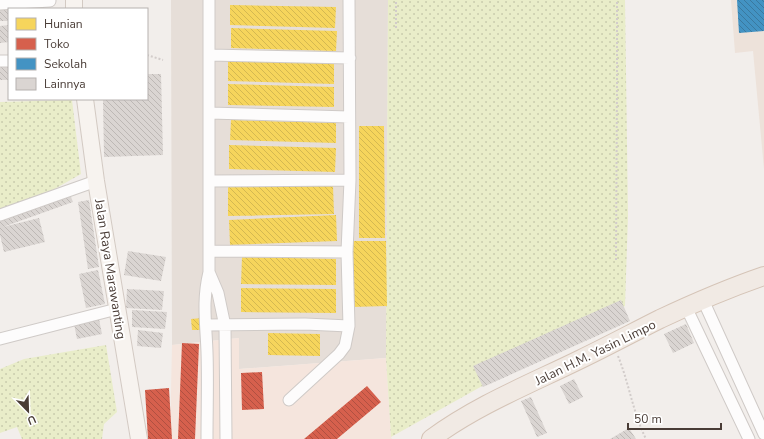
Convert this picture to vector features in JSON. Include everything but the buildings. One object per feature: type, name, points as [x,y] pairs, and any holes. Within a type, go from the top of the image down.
[{"type":"main road","name":"Jalan H.M. Yasin Limpo","points":[[431,439],[450,425],[476,410],[686,307],[764,276]]},
{"type":"street","points":[[207,439],[207,352],[204,294],[209,272],[210,0]]},
{"type":"street","points":[[289,400],[339,354],[345,346],[349,326],[347,252],[350,180],[349,0]]},
{"type":"street","points":[[0,4],[50,3]]},
{"type":"street","points":[[209,55],[350,58]]},
{"type":"street","name":"Jalan Raya Marawanting","points":[[85,100],[96,181],[139,439]]},
{"type":"street","points":[[209,113],[349,117]]},
{"type":"street","points":[[210,181],[350,180]]},
{"type":"street","points":[[0,215],[96,181]]},
{"type":"street","points":[[209,251],[347,252]]},
{"type":"street","points":[[209,272],[218,293],[225,326],[226,439]]},
{"type":"street","points":[[703,300],[764,434]]},
{"type":"street","points":[[686,307],[749,439]]},
{"type":"street","points":[[0,339],[117,309]]},
{"type":"street","points":[[206,325],[306,324],[349,326]]},
{"type":"street","points":[[207,352],[225,352]]},
{"type":"path","points":[[396,0],[396,28]]},
{"type":"path","points":[[616,0],[618,82],[616,260]]},
{"type":"path","points":[[148,55],[163,60]]},
{"type":"path","points":[[614,343],[626,374],[640,428],[646,439]]},
{"type":"shaded area","points":[[171,0],[388,0],[386,358],[239,369],[239,338],[172,345]]},
{"type":"shaded area","points":[[731,0],[764,0],[764,169],[753,51],[735,53]]},
{"type":"shaded area","points":[[239,338],[239,369],[386,358],[392,439],[170,439],[172,345]]},
{"type":"green space","points":[[388,0],[625,0],[628,216],[625,306],[391,437],[386,358]]},
{"type":"green space","points":[[72,100],[81,174],[0,220],[0,102]]},
{"type":"green space","points":[[106,345],[117,412],[104,424],[102,439],[22,439],[17,427],[0,433],[0,369],[24,359]]}]
